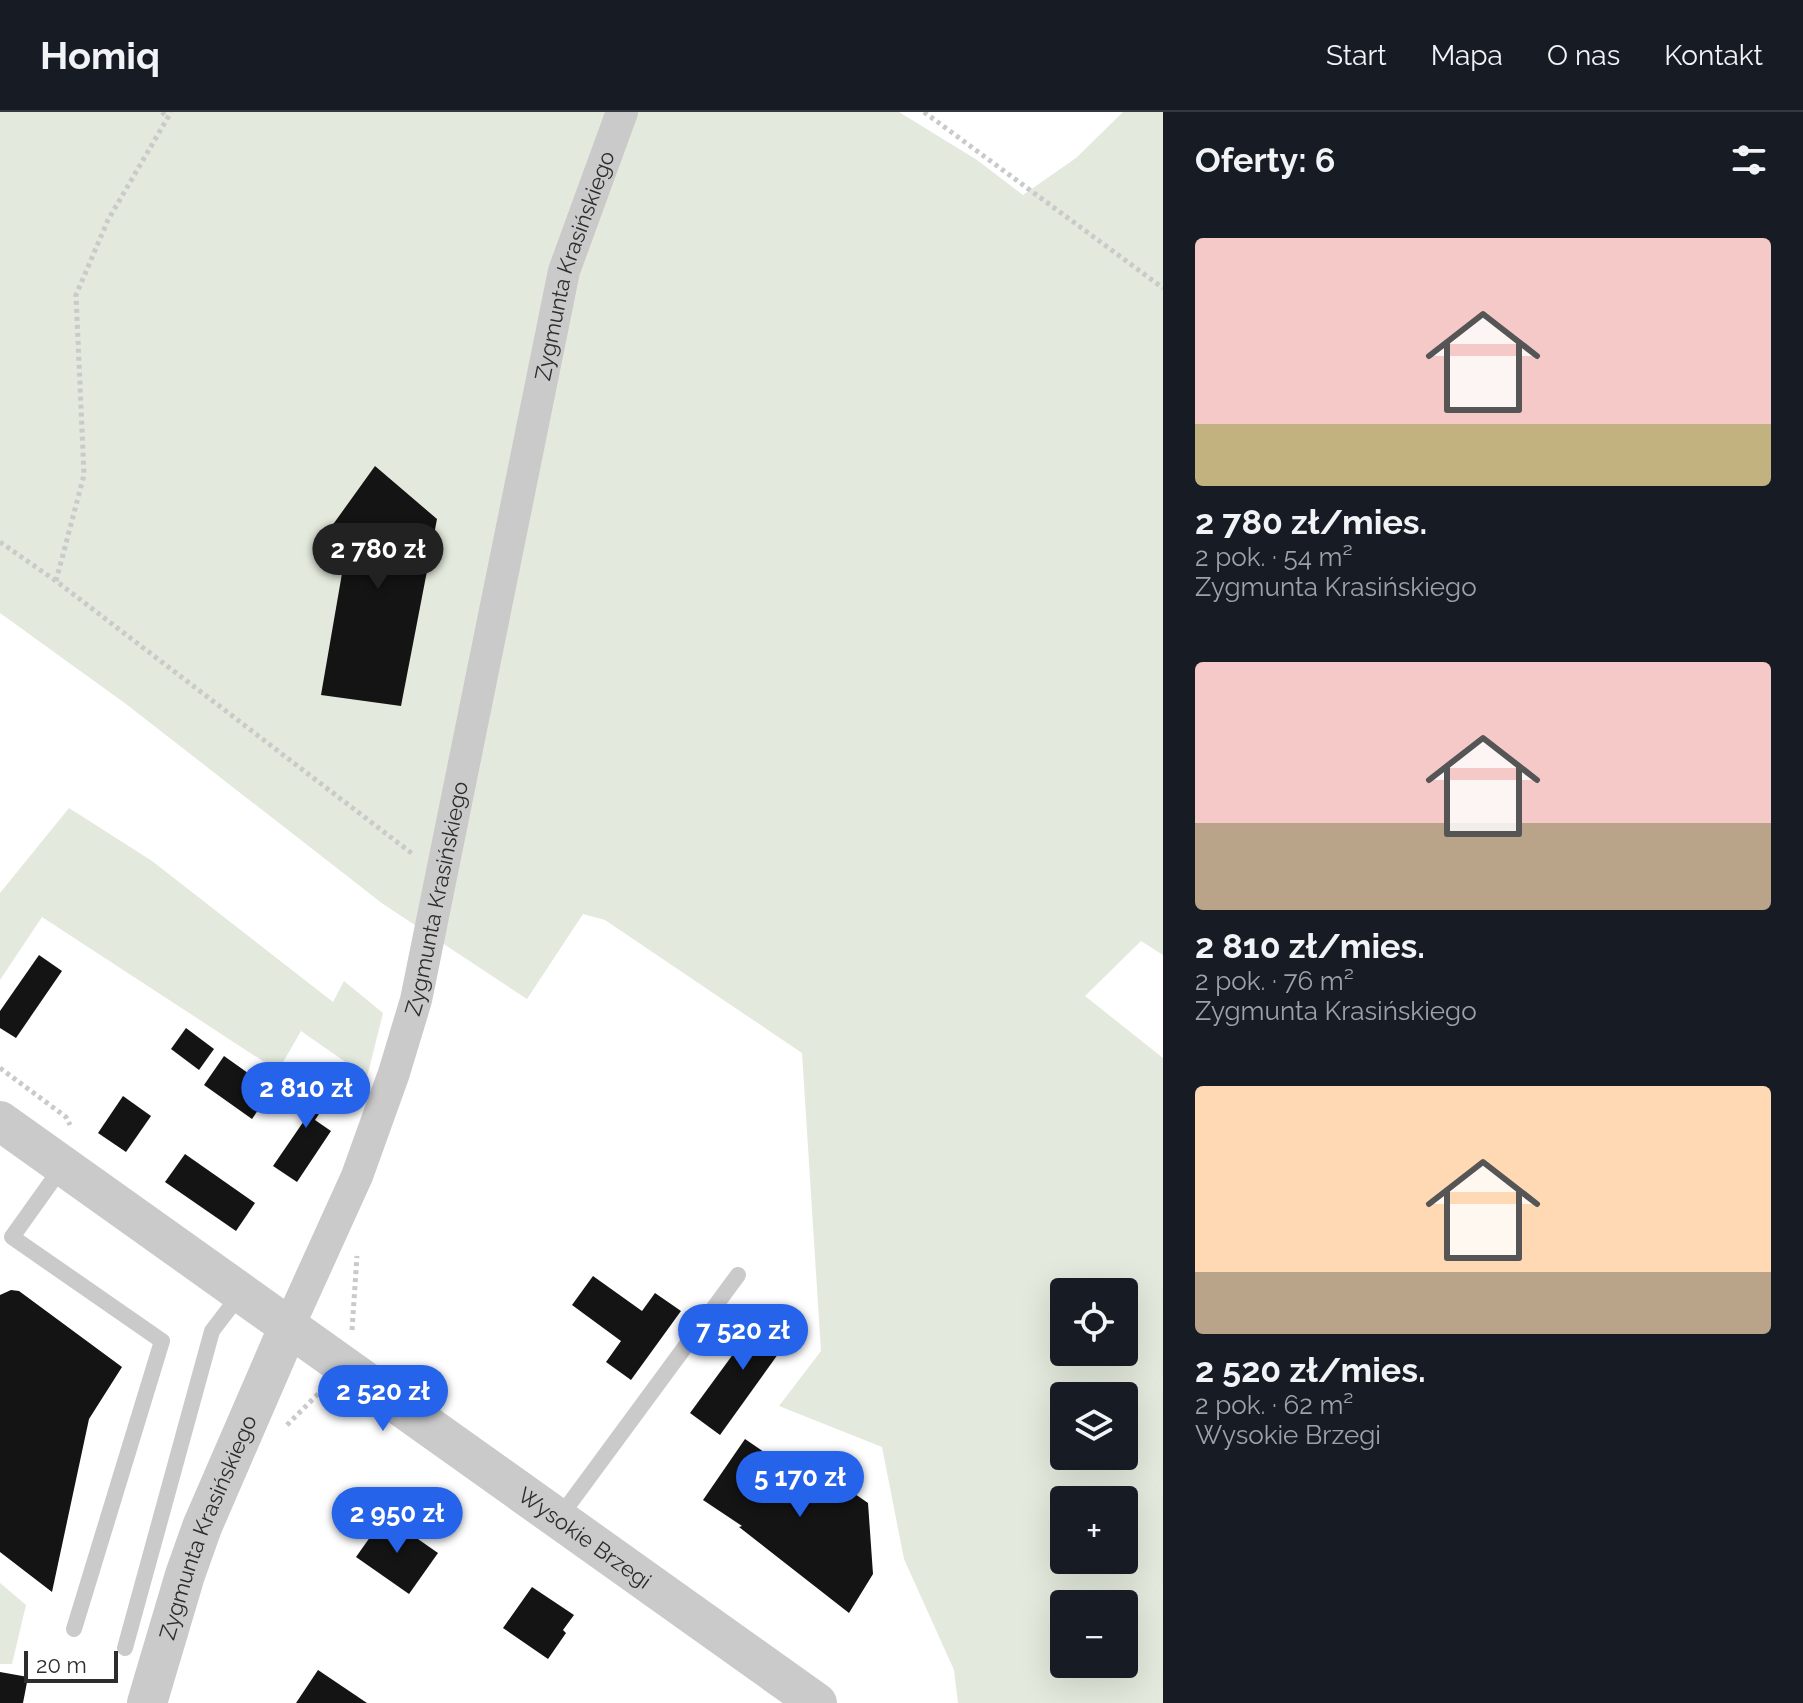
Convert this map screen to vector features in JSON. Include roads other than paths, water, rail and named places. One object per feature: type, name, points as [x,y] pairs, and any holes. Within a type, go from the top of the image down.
[{"type":"street","name":"Zygmunta Krasińskiego","points":[[147,1703],[202,1527],[357,1176],[416,1000],[564,271],[622,112]]},
{"type":"street","name":"Wysokie Brzegi","points":[[0,1121],[817,1703]]},
{"type":"lane","points":[[63,1165],[12,1237],[162,1341],[74,1629]]},
{"type":"lane","points":[[559,1518],[738,1275]]},
{"type":"lane","points":[[125,1648],[212,1331],[241,1293]]}]
